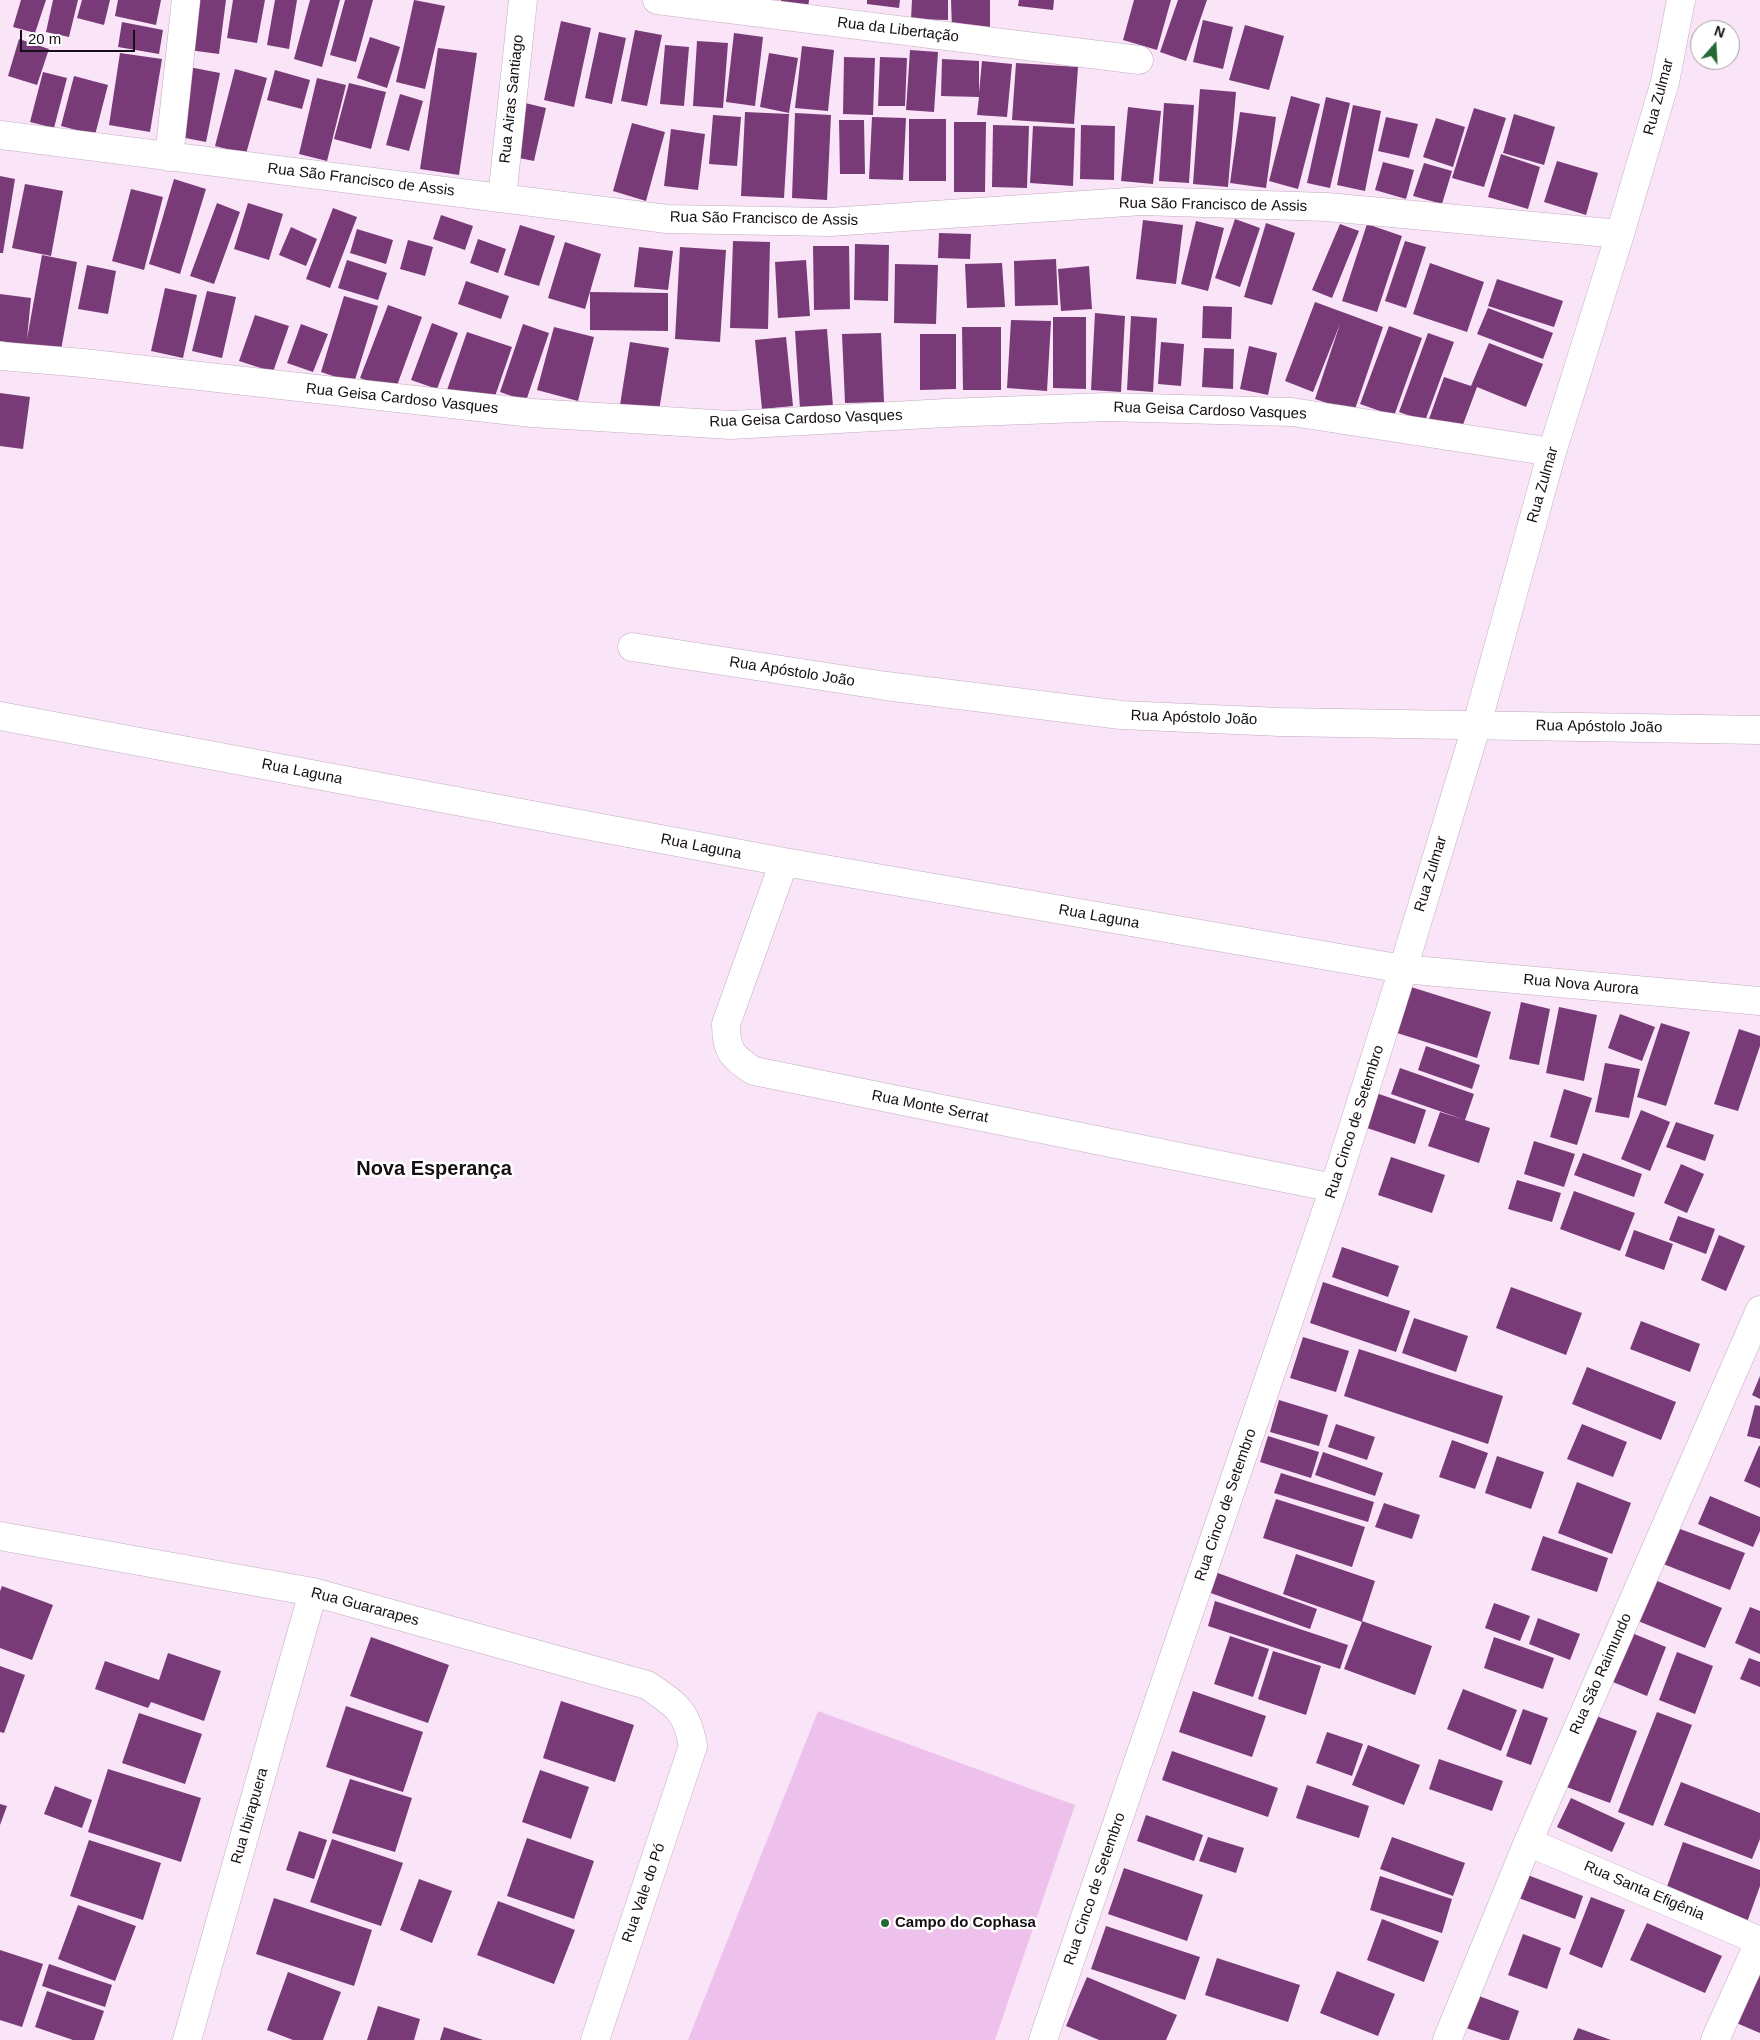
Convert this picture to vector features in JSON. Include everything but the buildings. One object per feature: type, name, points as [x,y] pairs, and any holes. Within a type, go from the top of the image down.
[{"type":"street","points":[[169,156],[186,0]]},
{"type":"street","name":"Rua Airas Santiago","points":[[502,198],[523,0]]},
{"type":"street","name":"Rua da Libertação","points":[[657,0],[1139,60]]},
{"type":"street","name":"Rua Zulmar","points":[[1403,969],[1477,724],[1552,452],[1665,82],[1681,0]]},
{"type":"street","name":"Rua São Francisco de Assis","points":[[0,136],[667,219],[830,222],[1152,201],[1327,207],[1620,234]]},
{"type":"street","name":"Rua Geisa Cardoso Vasques","points":[[0,356],[83,363],[552,415],[731,426],[946,413],[1107,407],[1282,412],[1552,452]]},
{"type":"street","name":"Rua Apóstolo João","points":[[632,648],[886,686],[1121,715],[1280,722],[1760,730]]},
{"type":"street","name":"Rua Laguna","points":[[0,716],[784,862],[1403,969]]},
{"type":"street","name":"Rua Monte Serrat","points":[[784,862],[726,1024],[726,1043],[738,1061],[754,1071],[1334,1188]]},
{"type":"street","name":"Rua Nova Aurora","points":[[1403,969],[1760,1002]]},
{"type":"street","name":"Rua Cinco de Setembro","points":[[1043,2040],[1334,1188],[1403,969]]},
{"type":"street","name":"Rua São Raimundo","points":[[1446,2040],[1528,1842],[1760,1310]]},
{"type":"street","name":"Rua Guararapes","points":[[0,1536],[313,1592],[647,1684],[676,1705],[690,1726],[694,1746]]},
{"type":"street","name":"Rua Ibirapuera","points":[[187,2040],[313,1592]]},
{"type":"street","name":"Rua Vale do Pó","points":[[595,2040],[694,1746]]},
{"type":"street","name":"Rua Santa Efigênia","points":[[1528,1842],[1760,1941]]},
{"type":"street","points":[[1715,2040],[1760,1941]]},
{"type":"shaded area","name":"Campo do Cophasa","points":[[818,1711],[1075,1805],[995,2040],[688,2040]]},
{"type":"place","name":"Campo do Cophasa","points":[[885,1923]]},
{"type":"district","name":"Nova Esperança","points":[[434,1169]]}]
